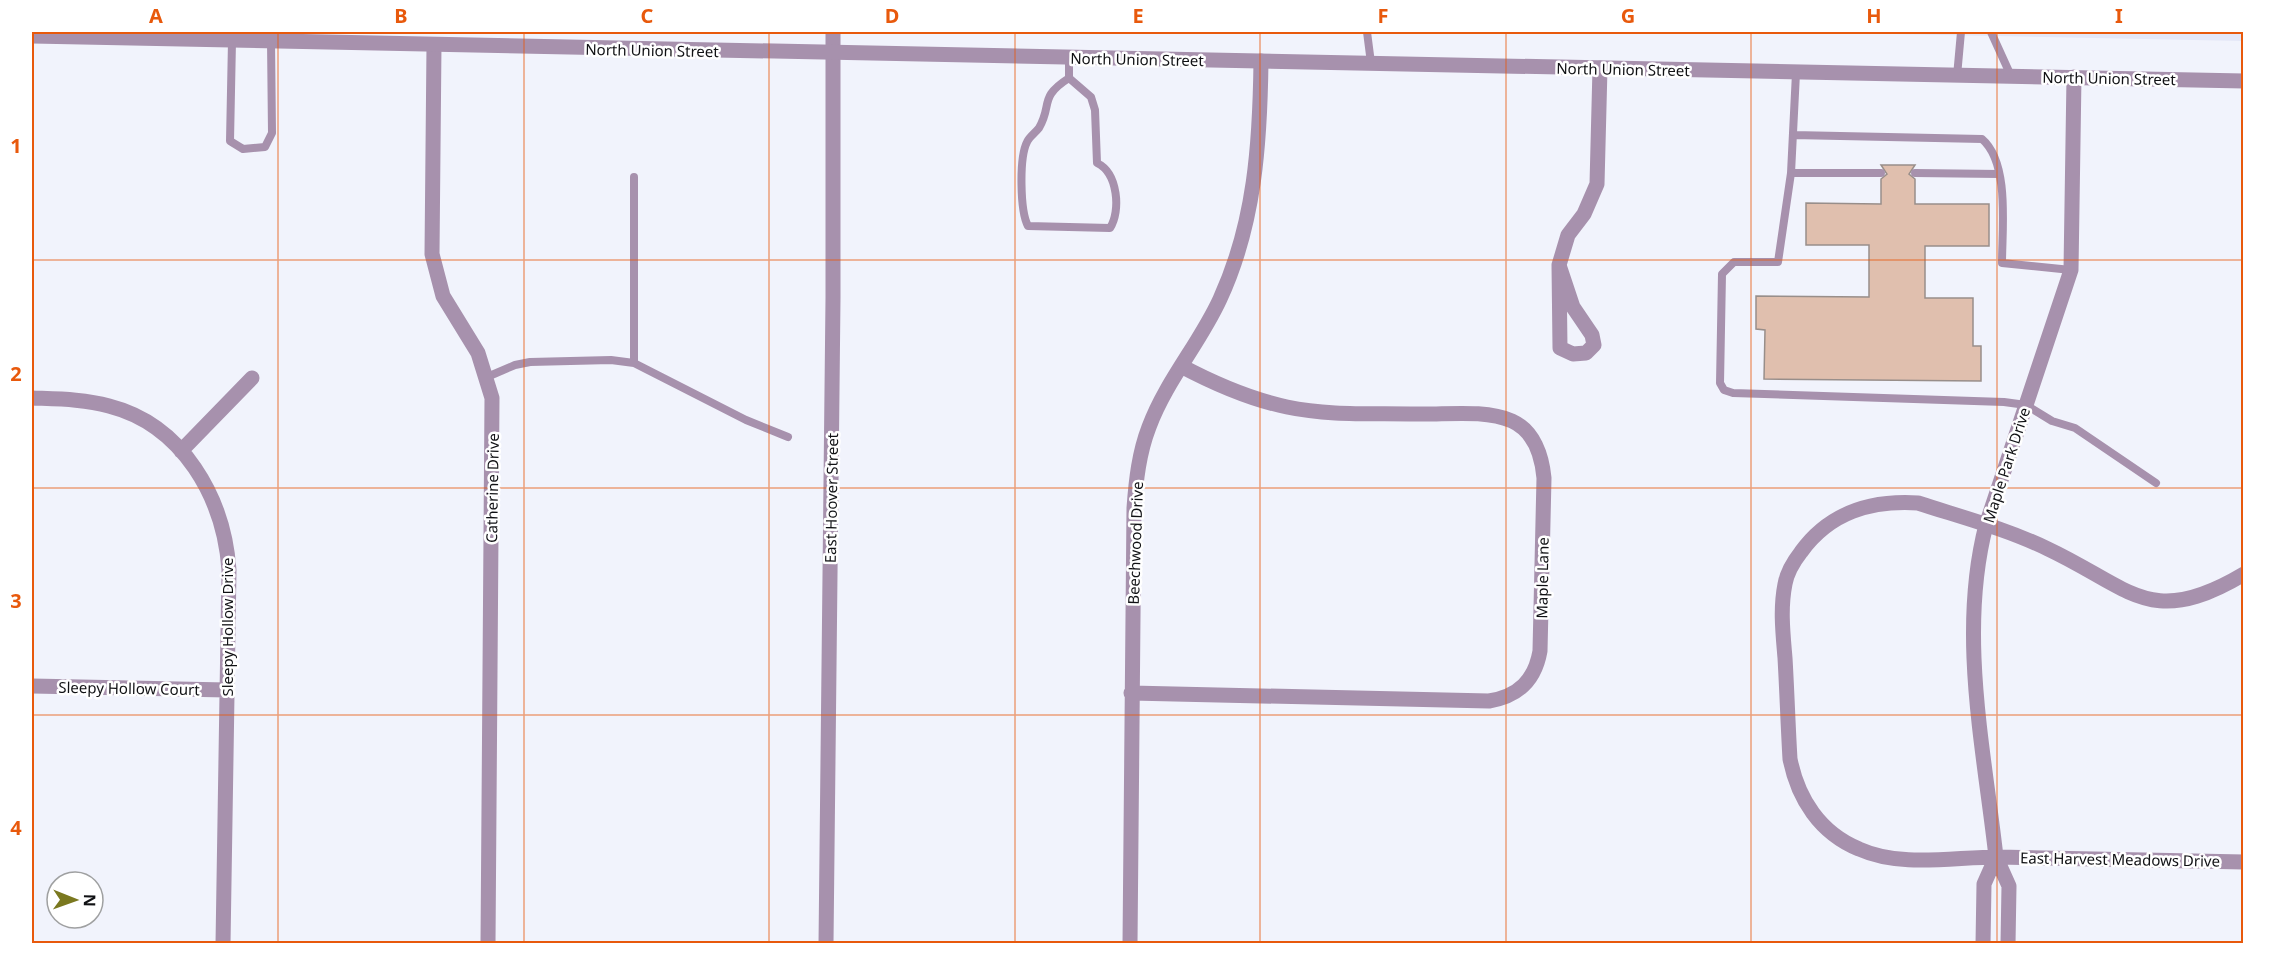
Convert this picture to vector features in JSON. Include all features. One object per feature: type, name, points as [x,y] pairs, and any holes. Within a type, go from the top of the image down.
[{"type":"street","name":"East Hoover Street","points":[[826,944],[833,32]]},
{"type":"street","name":"North Union Street","points":[[32,36],[2244,81]]},
{"type":"street","name":"Catherine Drive","points":[[434,45],[432,254],[443,296],[478,353],[492,398],[488,944]]},
{"type":"street","name":"Beechwood Drive","points":[[1130,944],[1131,693],[1136,478],[1149,426],[1219,301],[1242,244],[1256,174],[1261,61]]},
{"type":"street","points":[[1559,265],[1573,307],[1592,335],[1594,345],[1586,353],[1573,354],[1560,348],[1559,265],[1568,235],[1584,214],[1597,184],[1600,68]]},
{"type":"street","name":"Maple Park Drive","points":[[2008,944],[2008,886],[1996,857],[1974,665],[1977,561],[1986,525],[2072,270],[2074,77]]},
{"type":"street","name":"Maple Lane","points":[[1131,693],[1490,701],[1502,699],[1525,686],[1532,676],[1540,651],[1544,478],[1539,451],[1524,430],[1512,421],[1485,416],[1289,408],[1253,399],[1215,384],[1181,366]]},
{"type":"street","points":[[181,451],[252,378]]},
{"type":"street","name":"Sleepy Hollow Drive","points":[[32,398],[82,400],[112,406],[159,431],[181,451],[203,478],[223,522],[229,570],[223,944]]},
{"type":"street","name":"East Harvest Meadows Drive","points":[[2244,574],[2214,592],[2180,602],[2139,599],[2047,548],[1986,525],[1918,503],[1875,504],[1854,510],[1830,522],[1810,540],[1795,561],[1785,582],[1782,610],[1790,759],[1794,780],[1813,814],[1840,840],[1879,856],[1899,860],[1996,857],[2244,862]]},
{"type":"street","name":"Sleepy Hollow Court","points":[[32,686],[227,690]]},
{"type":"street","points":[[1983,944],[1984,884],[1996,857]]},
{"type":"lane","points":[[1367,32],[1371,63]]},
{"type":"lane","points":[[1957,76],[1961,32]]},
{"type":"lane","points":[[1991,32],[2011,76]]},
{"type":"lane","points":[[232,40],[230,141],[243,149],[265,147],[272,133],[271,41]]},
{"type":"lane","points":[[1069,58],[1069,78],[1046,99],[1039,127],[1026,143],[1023,214],[1028,226],[1110,228],[1115,186],[1105,166],[1097,163],[1095,110],[1090,97],[1069,78]]},
{"type":"lane","points":[[1796,73],[1791,172],[1779,262],[1734,262],[1722,274],[1720,383],[1724,390],[1733,393],[2004,402],[2026,405],[2052,421],[2075,428],[2156,483]]},
{"type":"lane","points":[[1793,135],[1982,139],[1995,155],[2002,192],[2002,263],[2072,270]]},
{"type":"lane","points":[[1791,172],[1881,173]]},
{"type":"lane","points":[[1915,173],[1999,174]]},
{"type":"lane","points":[[634,177],[634,363]]},
{"type":"lane","points":[[487,377],[514,365],[530,362],[610,360],[634,363],[746,420],[788,436]]},
{"type":"shaded area","points":[[1788,32],[2243,32],[2244,41],[2243,41]]},
{"type":"building","points":[[1881,165],[1915,165],[1909,174],[1915,179],[1915,204],[1989,204],[1989,246],[1925,246],[1925,298],[1973,298],[1973,346],[1981,346],[1981,381],[1764,379],[1765,330],[1756,329],[1756,296],[1869,297],[1869,245],[1806,245],[1806,203],[1881,204],[1881,179],[1887,174]]}]
